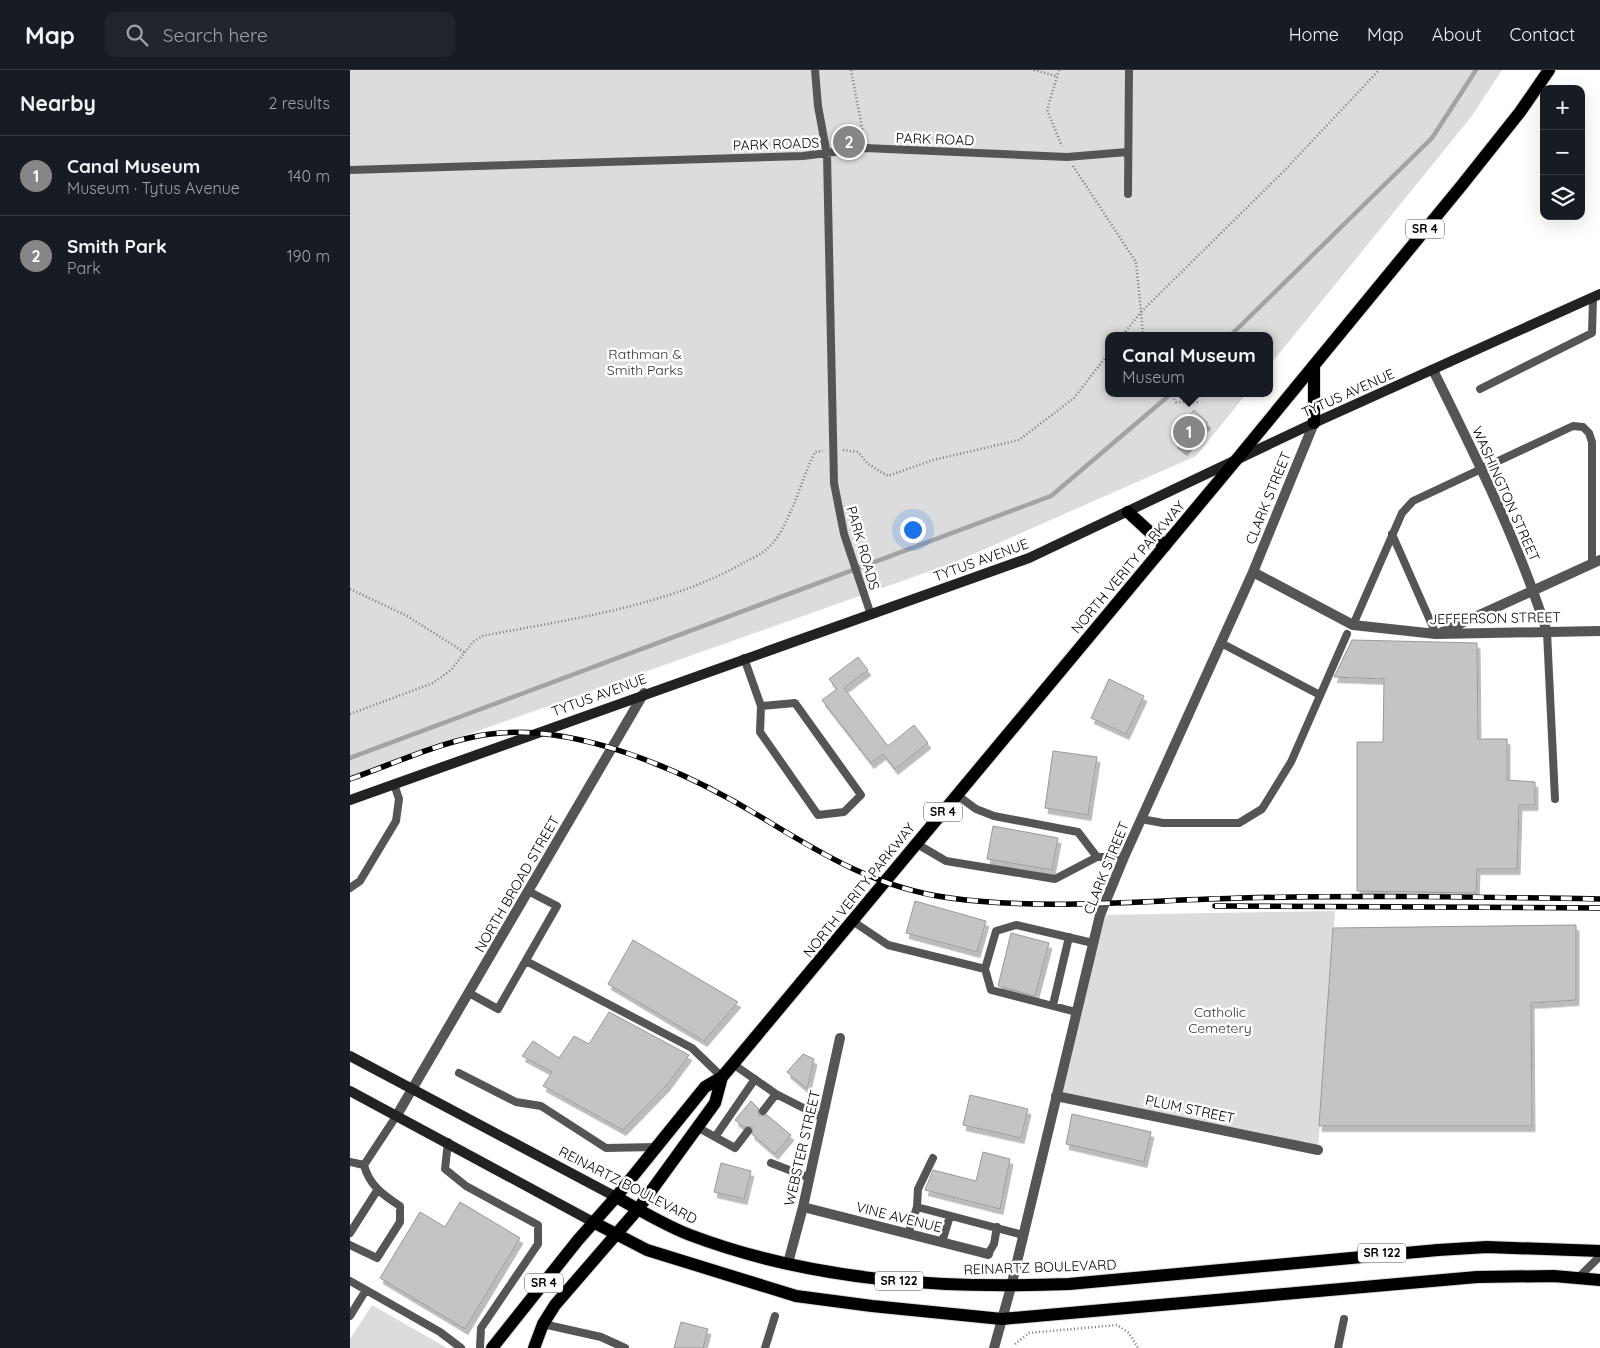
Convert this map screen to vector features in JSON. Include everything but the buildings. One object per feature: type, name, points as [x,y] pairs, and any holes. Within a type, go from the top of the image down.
[{"type":"main road","name":"NORTH VERITY PARKWAY","points":[[616,1197],[705,1087],[722,1077],[734,1064],[854,922],[1314,365],[1520,112],[1549,70]]},
{"type":"main road","points":[[1314,365],[1314,423]]},
{"type":"main road","points":[[1128,512],[1164,546]]},
{"type":"main road","name":"NORTH VERITY PARKWAY","points":[[615,1234],[638,1209],[715,1103],[722,1077]]},
{"type":"main road","name":"REINARTZ BOULEVARD","points":[[616,1197],[690,1235],[788,1264],[833,1272],[936,1285],[1011,1286],[1185,1274],[1394,1252],[1488,1247],[1600,1250]]},
{"type":"main road","name":"SR 4","points":[[492,1348],[593,1222],[616,1197]]},
{"type":"main road","points":[[593,1222],[647,1250],[796,1296],[872,1306],[1002,1319],[1477,1277],[1579,1277],[1600,1280]]},
{"type":"main road","name":"SR 4","points":[[534,1348],[543,1324],[555,1305],[615,1234]]},
{"type":"street","name":"TYTUS AVENUE","points":[[350,800],[1029,558],[1314,423],[1596,296]]},
{"type":"street","name":"WASHINGTON STREET","points":[[1433,370],[1482,470],[1534,590],[1547,632]]},
{"type":"street","name":"CLARK STREET","points":[[994,1348],[1011,1286],[1100,915],[1124,857],[1254,572],[1314,423]]},
{"type":"street","points":[[1436,634],[1596,561]]},
{"type":"street","name":"JEFFERSON STREET","points":[[1254,572],[1350,630],[1436,634],[1600,631]]},
{"type":"street","name":"NORTH BROAD STREET","points":[[397,1115],[644,694]]},
{"type":"street","name":"WEBSTER STREET","points":[[788,1264],[810,1178],[840,1038]]},
{"type":"street","name":"REINARTZ BOULEVARD","points":[[350,1056],[414,1088],[616,1197]]},
{"type":"street","points":[[350,1091],[448,1142],[593,1222]]},
{"type":"street","name":"PLUM STREET","points":[[1056,1096],[1318,1150]]},
{"type":"street","name":"VINE AVENUE","points":[[803,1207],[988,1254]]},
{"type":"lane","points":[[815,70],[818,106],[827,155]]},
{"type":"lane","points":[[1128,194],[1129,70]]},
{"type":"lane","name":"PARK ROAD","points":[[827,155],[865,148],[1067,157],[1127,152]]},
{"type":"lane","name":"PARK ROADS","points":[[350,170],[827,155],[834,484],[844,534],[870,615]]},
{"type":"lane","points":[[1480,389],[1592,333],[1596,296]]},
{"type":"lane","points":[[1141,820],[1163,823],[1239,823],[1262,809],[1291,762],[1392,534],[1402,513],[1413,501],[1573,426],[1583,427],[1596,441],[1596,561]]},
{"type":"lane","points":[[1392,534],[1436,634]]},
{"type":"lane","points":[[1547,632],[1555,799]]},
{"type":"lane","points":[[1221,643],[1320,696]]},
{"type":"lane","points":[[744,658],[761,706],[760,732],[818,815],[844,812],[861,795],[795,703],[761,706]]},
{"type":"lane","points":[[350,888],[360,881],[396,821],[399,799],[394,784]]},
{"type":"lane","points":[[957,796],[976,809],[994,816],[1078,832],[1097,857]]},
{"type":"lane","points":[[917,844],[946,861],[1055,879],[1097,857],[1124,857]]},
{"type":"lane","points":[[469,993],[498,1009],[526,961],[557,906],[528,891]]},
{"type":"lane","points":[[854,922],[888,945],[985,969]]},
{"type":"lane","points":[[1076,1012],[992,990],[985,969],[996,931],[1016,925],[1093,943]]},
{"type":"lane","points":[[1053,1005],[1069,937]]},
{"type":"lane","points":[[526,961],[692,1048],[722,1077]]},
{"type":"lane","points":[[734,1064],[776,1094],[823,1118]]},
{"type":"lane","points":[[459,1073],[516,1102],[541,1106],[606,1148],[656,1147]]},
{"type":"lane","points":[[715,1137],[755,1079]]},
{"type":"lane","points":[[763,1111],[776,1094]]},
{"type":"lane","points":[[350,1245],[377,1258],[400,1222],[400,1206],[378,1189],[367,1177],[364,1165],[397,1115]]},
{"type":"lane","points":[[697,1127],[736,1148],[746,1140],[748,1131]]},
{"type":"lane","points":[[448,1142],[445,1169],[466,1186],[538,1225],[538,1244],[480,1328],[480,1348]]},
{"type":"lane","points":[[908,1234],[917,1207],[918,1189],[933,1158]]},
{"type":"lane","points":[[771,1163],[810,1178]]},
{"type":"lane","points":[[350,1164],[364,1165]]},
{"type":"lane","points":[[350,1233],[378,1189]]},
{"type":"lane","points":[[917,1207],[1023,1235]]},
{"type":"lane","points":[[942,1242],[950,1216]]},
{"type":"lane","points":[[988,1254],[994,1244],[997,1228]]},
{"type":"lane","points":[[1579,1277],[1600,1256]]},
{"type":"lane","points":[[350,1281],[440,1332],[462,1348]]},
{"type":"lane","points":[[350,1316],[366,1290]]},
{"type":"lane","points":[[765,1348],[775,1316]]},
{"type":"lane","points":[[1338,1348],[1344,1319]]},
{"type":"lane","points":[[543,1324],[601,1337],[625,1348]]},
{"type":"path","points":[[851,70],[865,140]]},
{"type":"path","points":[[1034,70],[1056,76]]},
{"type":"path","points":[[1059,70],[1046,110],[1067,157],[1101,206],[1136,262],[1143,332]]},
{"type":"path","points":[[1125,332],[1141,312],[1284,171],[1379,70]]},
{"type":"path","points":[[842,449],[858,452],[868,464],[888,476],[933,460],[1019,440],[1074,398],[1105,358]]},
{"type":"path","points":[[1173,397],[1176,402],[1199,402]]},
{"type":"path","points":[[350,714],[433,684],[451,670],[473,642],[482,636],[630,606],[716,578],[766,549],[790,515],[805,472],[815,452],[823,451]]},
{"type":"path","points":[[350,589],[407,616],[464,652]]},
{"type":"path","points":[[1015,1344],[1029,1333],[1117,1325],[1129,1333],[1138,1348]]},
{"type":"green space","name":"Rathman & Smith Parks","points":[[350,70],[1502,70],[1471,117],[1273,361],[1273,332],[1105,332],[1105,397],[1244,397],[1196,456],[953,563],[350,776]]},
{"type":"green space","name":"Catholic Cemetery","points":[[1335,911],[1318,1150],[1056,1096],[1100,915]]},
{"type":"green space","points":[[372,1305],[447,1348],[350,1348],[350,1339]]},
{"type":"waterway","points":[[1234,332],[1432,138],[1476,70]]},
{"type":"waterway","points":[[350,758],[1051,496],[1167,397]]},
{"type":"railway","points":[[350,779],[426,751],[473,737],[508,732],[546,734],[584,741],[660,765],[730,799],[851,868],[898,886],[950,898],[1023,904],[1096,904],[1242,898],[1331,897],[1600,899]]},
{"type":"railway","points":[[1215,906],[1600,908]]},
{"type":"place","name":"Smith Park","points":[[849,142]]},
{"type":"place","name":"Canal Museum","points":[[1189,432]]}]
